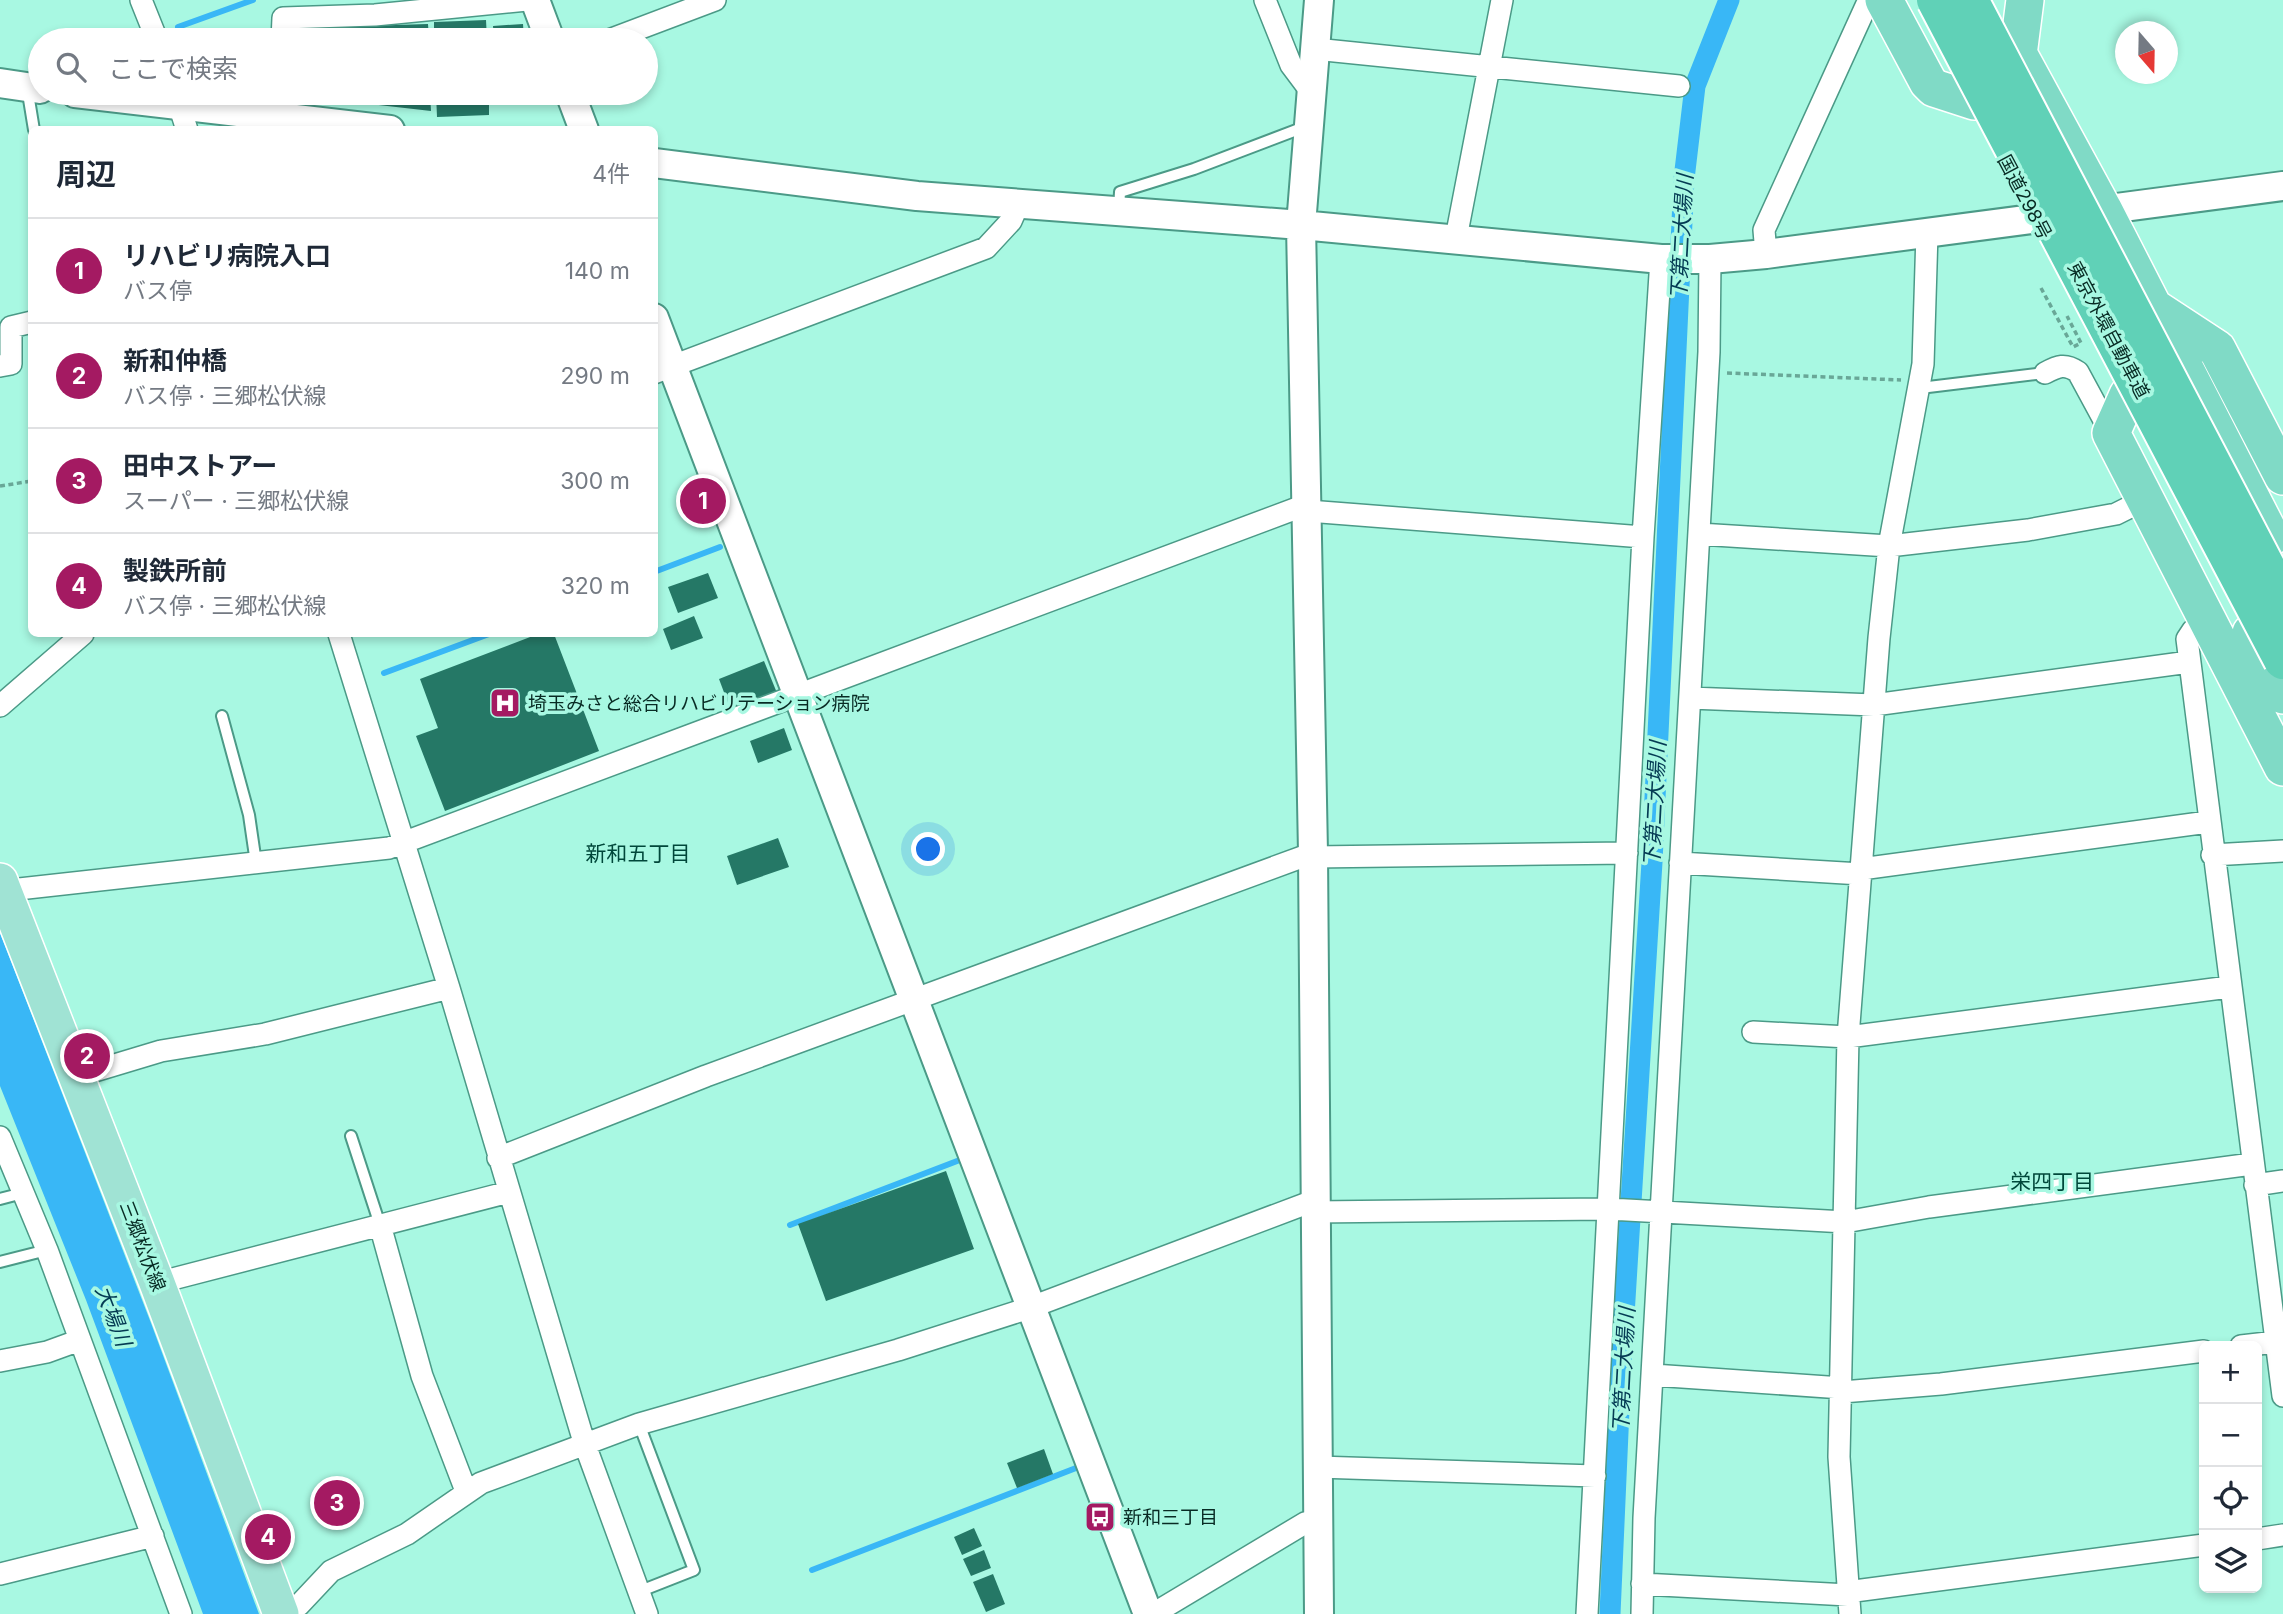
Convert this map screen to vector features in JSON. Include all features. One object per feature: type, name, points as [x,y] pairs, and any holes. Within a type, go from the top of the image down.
[{"type":"highway","points":[[1884,0],[1928,82],[1934,88],[1974,102]]},
{"type":"highway","name":"国道298号","points":[[1921,0],[2283,695]]},
{"type":"highway","name":"東京外環自動車道","points":[[1936,0],[2283,660]]},
{"type":"highway","name":"東京外環自動車道","points":[[1969,0],[2283,600]]},
{"type":"highway","points":[[1986,0],[2103,209],[2283,559]]},
{"type":"highway","points":[[2018,55],[2025,0]]},
{"type":"highway","points":[[2152,307],[2217,349],[2283,477]]},
{"type":"highway","points":[[2128,395],[2111,433],[2283,767]]},
{"type":"main road","name":"三郷松伏線","points":[[1,888],[78,1076],[280,1613]]},
{"type":"street","points":[[141,0],[152,28]]},
{"type":"street","points":[[283,28],[283,18],[375,15],[527,0]]},
{"type":"street","points":[[535,0],[546,28]]},
{"type":"street","points":[[642,28],[715,0]]},
{"type":"street","points":[[1265,0],[1291,65],[1312,93]]},
{"type":"street","points":[[1319,0],[1301,225],[1308,508],[1319,1614]]},
{"type":"street","points":[[1456,238],[1502,0]]},
{"type":"street","points":[[1766,254],[1764,230],[1866,6],[1877,0]]},
{"type":"street","points":[[1315,49],[1679,86]]},
{"type":"street","points":[[154,105],[180,109],[261,105]]},
{"type":"street","points":[[285,105],[373,126]]},
{"type":"street","points":[[575,105],[582,126]]},
{"type":"street","points":[[658,164],[917,197],[1301,225],[1661,259],[1710,259],[1766,254],[2283,186]]},
{"type":"street","points":[[664,370],[986,248],[1011,221],[1018,205]]},
{"type":"street","points":[[1848,1600],[1839,1457],[1848,1037],[1889,546],[1920,385],[1927,233]]},
{"type":"street","points":[[1587,1614],[1643,537],[1661,259]]},
{"type":"street","points":[[1642,1614],[1699,534],[1710,259]]},
{"type":"street","points":[[0,366],[12,364],[11,327],[28,323]]},
{"type":"street","points":[[658,339],[664,370],[795,694],[1148,1614]]},
{"type":"street","points":[[2045,373],[2061,365],[2069,366],[2078,372],[2111,433]]},
{"type":"street","points":[[1699,534],[1889,546],[2028,530],[2116,513],[2144,500]]},
{"type":"street","points":[[1,888],[389,848],[795,694],[1308,508],[1643,537]]},
{"type":"street","points":[[2208,623],[2193,630],[2187,639],[2189,662],[2283,1396]]},
{"type":"street","points":[[0,706],[80,637]]},
{"type":"street","points":[[340,637],[449,988],[584,1443],[647,1614]]},
{"type":"street","points":[[1690,698],[1874,705],[2189,662]]},
{"type":"street","points":[[1680,863],[1861,872],[2208,822]]},
{"type":"street","points":[[2212,855],[2283,851]]},
{"type":"street","points":[[498,1158],[913,1001],[1312,855],[1627,853]]},
{"type":"street","points":[[1753,1032],[1848,1037],[2229,987]]},
{"type":"street","points":[[78,1076],[162,1051],[277,1031],[449,988]]},
{"type":"street","points":[[0,1137],[47,1250],[181,1614]]},
{"type":"street","points":[[280,1613],[299,1605],[331,1572],[407,1534],[466,1491],[584,1443],[639,1424],[898,1350],[1029,1308],[1313,1206],[1609,1209],[1845,1222],[1929,1207],[2252,1164]]},
{"type":"street","points":[[2255,1185],[2283,1181]]},
{"type":"street","points":[[157,1283],[509,1192]]},
{"type":"street","points":[[380,1225],[422,1376],[466,1491]]},
{"type":"street","points":[[0,1361],[47,1352],[80,1340]]},
{"type":"street","points":[[2262,1344],[2276,1342]]},
{"type":"street","points":[[1653,1375],[1842,1390],[1941,1384],[2199,1352]]},
{"type":"street","points":[[1318,1467],[1595,1476]]},
{"type":"street","points":[[1153,1614],[1305,1524],[1318,1520]]},
{"type":"street","points":[[2262,1538],[2283,1535]]},
{"type":"street","points":[[0,1574],[152,1536]]},
{"type":"street","points":[[1642,1584],[1848,1600],[2199,1546]]},
{"type":"lane","points":[[22,86],[33,126]]},
{"type":"lane","points":[[1119,212],[1121,192],[1194,169],[1311,124]]},
{"type":"lane","points":[[1920,385],[2045,373]]},
{"type":"lane","points":[[222,716],[249,815],[256,863]]},
{"type":"lane","points":[[351,1136],[380,1225]]},
{"type":"lane","points":[[0,1199],[23,1193]]},
{"type":"lane","points":[[0,1262],[47,1250]]},
{"type":"lane","points":[[638,1591],[694,1570],[639,1424]]},
{"type":"path","points":[[2041,288],[2073,348],[2081,343],[2067,316]]},
{"type":"path","points":[[1707,372],[1920,385]]},
{"type":"path","points":[[0,486],[28,482]]},
{"type":"water","name":"大場川","points":[[0,933],[151,1323],[259,1614],[203,1614],[86,1300],[0,1086]]},
{"type":"building","points":[[486,20],[486,28],[434,28],[434,22]]},
{"type":"building","points":[[428,24],[428,28],[298,28]]},
{"type":"building","points":[[523,24],[523,28],[493,28]]},
{"type":"building","points":[[379,105],[431,105],[431,111]]},
{"type":"building","points":[[436,105],[489,105],[489,115],[437,117]]},
{"type":"building","points":[[708,573],[718,598],[678,613],[668,587]]},
{"type":"building","points":[[694,616],[703,638],[671,650],[663,629]]},
{"type":"building","name":"埼玉みさと総合リハビリテーション病院","points":[[530,637],[555,637],[599,751],[445,811],[416,736],[438,728],[420,679]]},
{"type":"building","points":[[764,661],[777,693],[731,711],[719,679]]},
{"type":"building","points":[[784,728],[792,750],[758,763],[750,741]]},
{"type":"building","points":[[778,838],[789,867],[737,885],[727,856]]},
{"type":"building","points":[[946,1171],[974,1249],[826,1301],[798,1224]]},
{"type":"building","points":[[1044,1449],[1053,1474],[1017,1488],[1007,1463]]},
{"type":"building","points":[[974,1528],[982,1546],[962,1555],[954,1537]]},
{"type":"building","points":[[984,1550],[991,1568],[971,1576],[963,1559]]},
{"type":"building","points":[[993,1574],[1005,1604],[986,1612],[973,1582]]},
{"type":"waterway","points":[[178,27],[253,0]]},
{"type":"waterway","name":"下第二大場川","points":[[1610,1614],[1621,1364],[1652,862],[1684,179],[1695,86],[1729,0]]},
{"type":"waterway","points":[[658,570],[720,547]]},
{"type":"waterway","points":[[384,673],[481,637]]},
{"type":"waterway","points":[[790,1225],[965,1158]]},
{"type":"waterway","points":[[812,1570],[1076,1468]]},
{"type":"place","name":"リハビリ病院入口","points":[[703,501]]},
{"type":"place","name":"埼玉みさと総合リハビリテーション病院","points":[[505,703]]},
{"type":"place","name":"新和仲橋","points":[[87,1056]]},
{"type":"place","name":"田中ストアー","points":[[337,1503]]},
{"type":"place","name":"新和三丁目","points":[[1100,1517]]},
{"type":"place","name":"製鉄所前","points":[[268,1537]]},
{"type":"district","name":"新和五丁目","points":[[638,854]]},
{"type":"district","name":"栄四丁目","points":[[2052,1182]]}]
